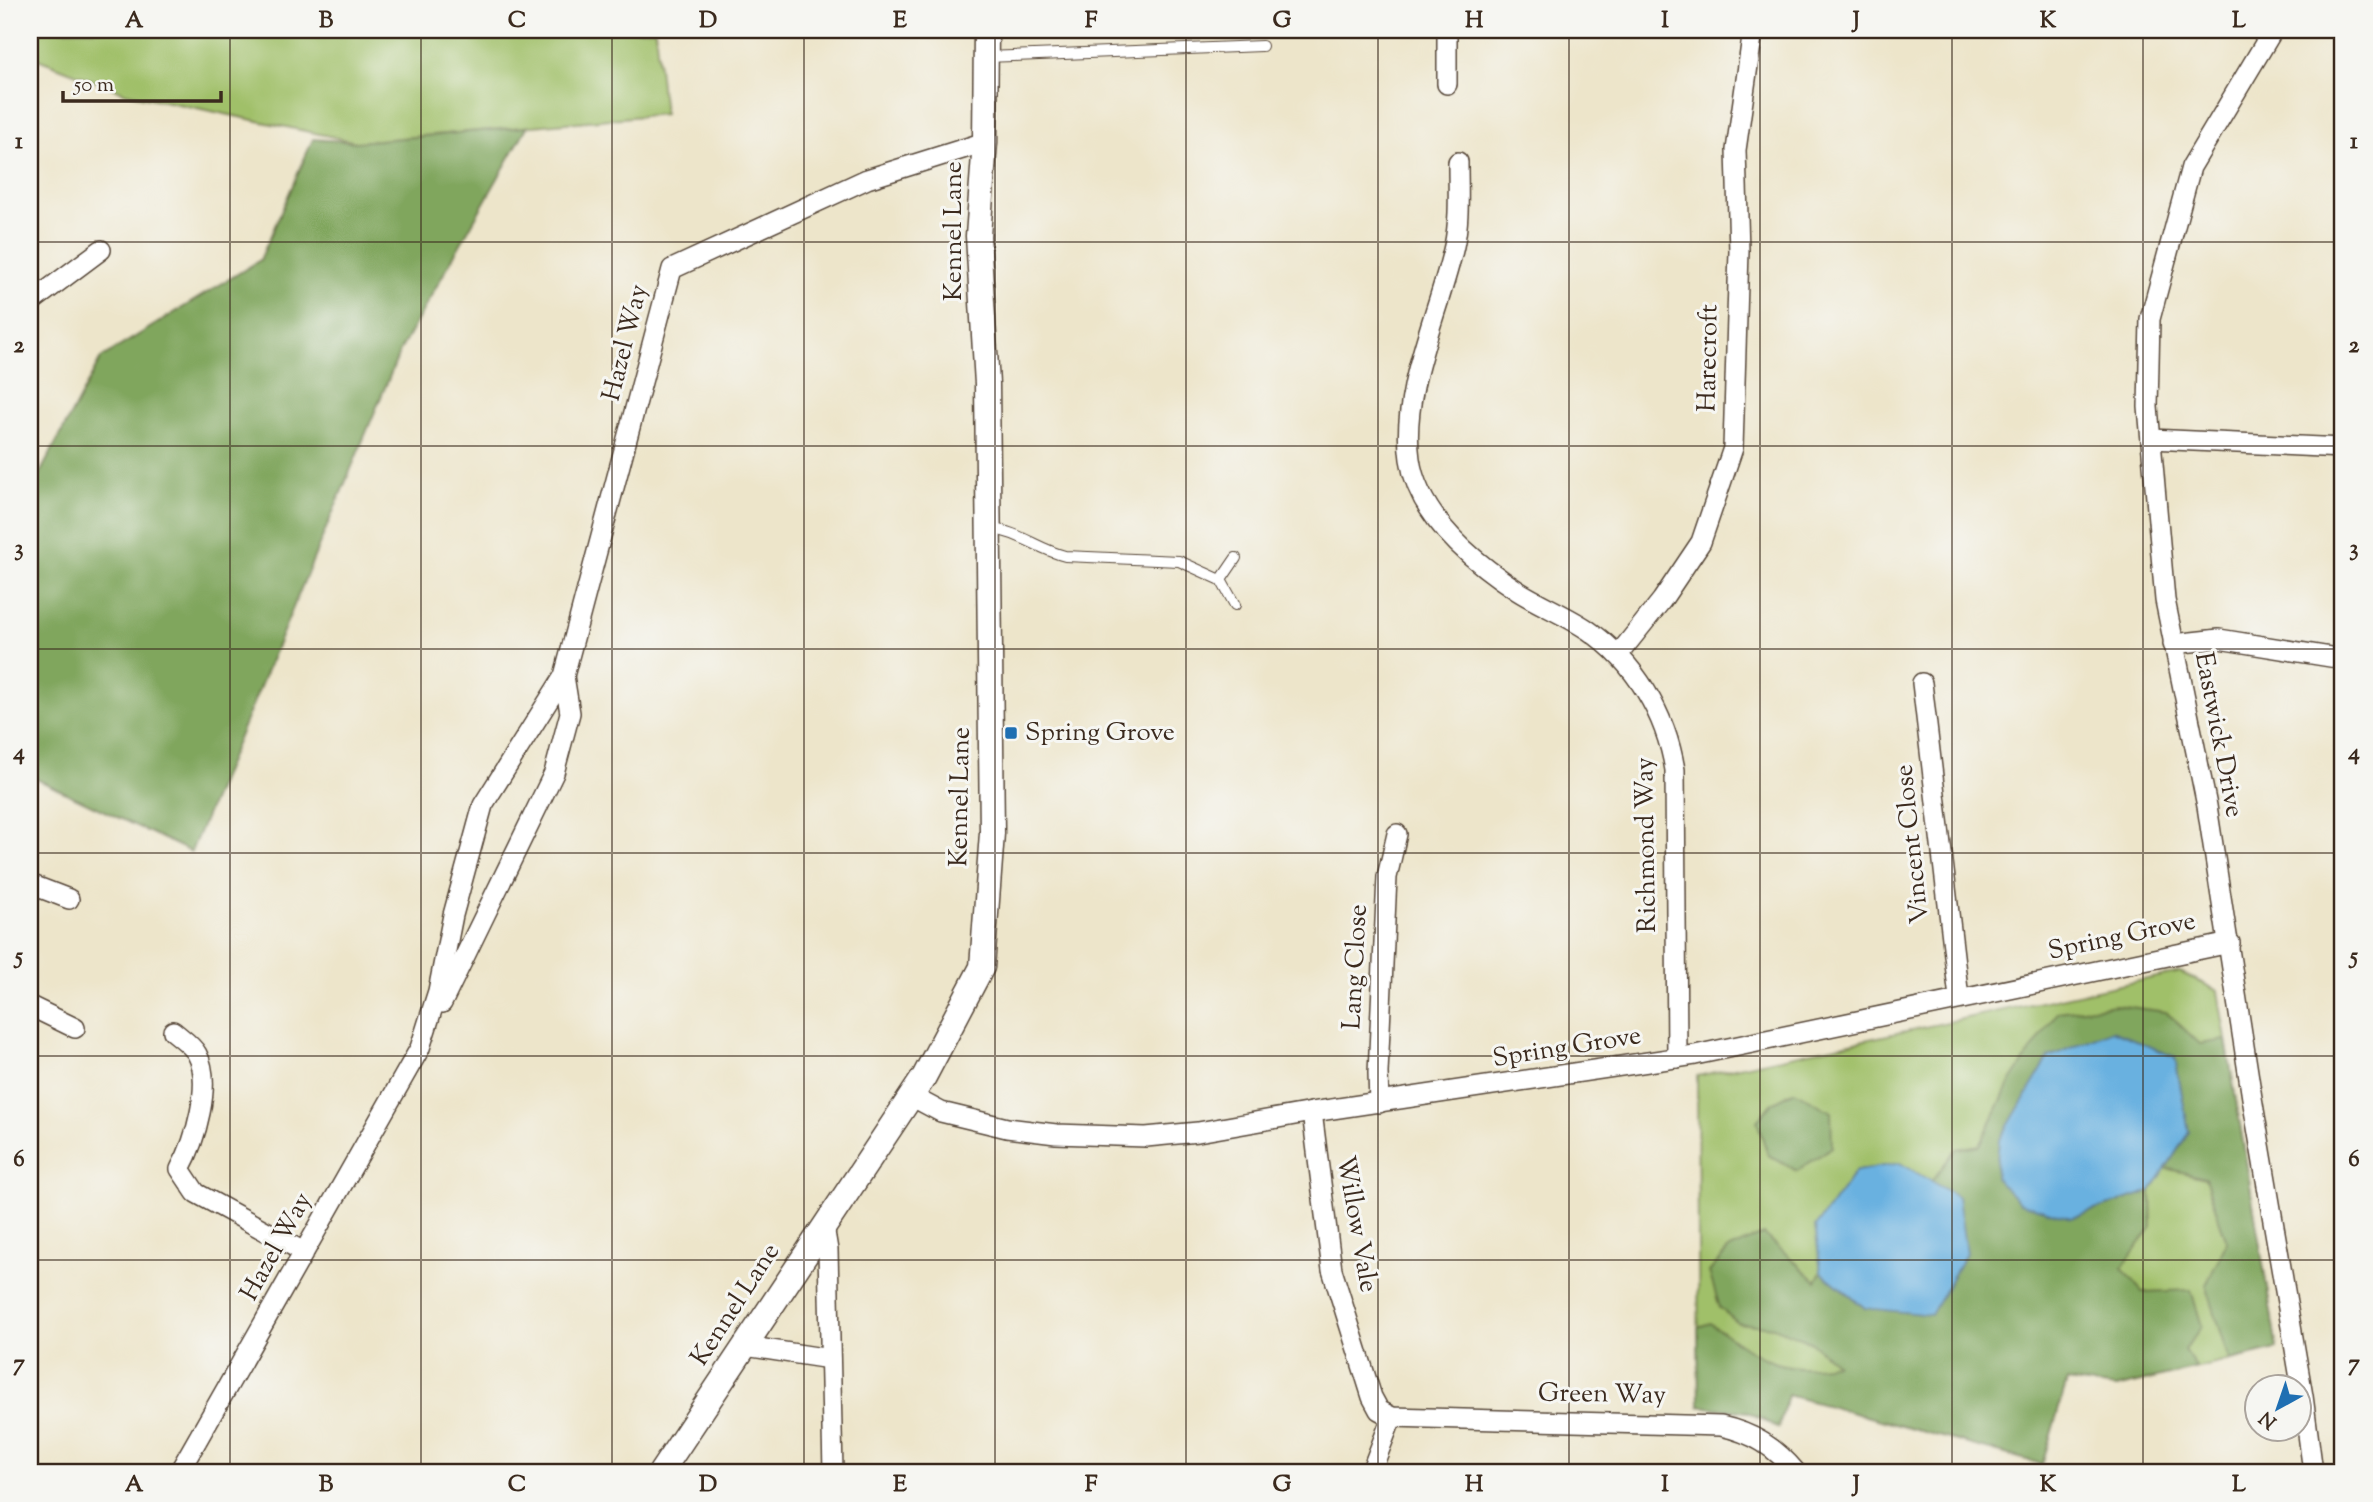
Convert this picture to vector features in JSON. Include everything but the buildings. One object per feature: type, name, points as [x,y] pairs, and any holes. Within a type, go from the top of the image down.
[{"type":"street","name":"Kennel Lane","points":[[661,1472],[911,1096],[982,967],[992,834],[987,384],[978,236],[985,142],[986,30]]},
{"type":"street","points":[[1447,30],[1447,84]]},
{"type":"street","name":"Harecroft","points":[[1618,655],[1662,600],[1701,542],[1733,448],[1738,251],[1736,150],[1753,30]]},
{"type":"street","name":"Eastwick Drive","points":[[2273,30],[2191,167],[2150,320],[2151,439],[2165,600],[2207,806],[2252,1098],[2301,1382],[2313,1472]]},
{"type":"street","name":"Hazel Way","points":[[420,1048],[438,991],[453,915],[483,805],[564,676],[671,269],[867,179],[985,142]]},
{"type":"street","name":"Richmond Way","points":[[1458,162],[1454,246],[1411,405],[1410,460],[1418,488],[1457,543],[1488,570],[1589,631],[1618,655],[1658,712],[1670,739],[1675,770],[1677,1058]]},
{"type":"street","points":[[30,303],[101,250]]},
{"type":"street","points":[[2151,439],[2343,448]]},
{"type":"street","points":[[2173,644],[2219,639],[2343,659]]},
{"type":"street","name":"Hazel Way","points":[[179,1472],[420,1048],[554,774],[570,713],[564,676]]},
{"type":"street","name":"Vincent Close","points":[[1922,683],[1959,998]]},
{"type":"street","name":"Lang Close","points":[[1379,1103],[1387,877],[1396,834]]},
{"type":"street","points":[[30,884],[69,899]]},
{"type":"street","name":"Spring Grove","points":[[911,1096],[941,1112],[1007,1128],[1069,1134],[1146,1136],[1198,1132],[1312,1112],[1677,1058],[2230,943]]},
{"type":"street","points":[[30,1006],[75,1028]]},
{"type":"street","points":[[173,1031],[196,1053],[203,1072],[192,1146],[180,1169],[196,1194],[304,1252]]},
{"type":"street","name":"Willow Vale","points":[[1312,1112],[1332,1270],[1372,1397],[1380,1410],[1392,1417]]},
{"type":"street","points":[[824,1226],[828,1250],[833,1472]]},
{"type":"street","points":[[745,1346],[830,1359]]},
{"type":"street","points":[[1371,1472],[1392,1417]]},
{"type":"street","name":"Green Way","points":[[1392,1417],[1721,1426],[1744,1431],[1765,1442],[1796,1472]]},
{"type":"lane","points":[[986,57],[1162,48],[1262,47]]},
{"type":"lane","points":[[989,529],[1010,530],[1050,552],[1065,556],[1179,561],[1221,580],[1235,605]]},
{"type":"lane","points":[[1221,580],[1236,558]]},
{"type":"green space","points":[[30,30],[655,30],[664,114],[357,142],[126,93],[30,56]]},
{"type":"green space","points":[[527,127],[401,349],[191,852],[30,776],[30,492],[101,358],[260,260],[313,139],[357,142]]},
{"type":"green space","points":[[2180,972],[2218,991],[2277,1349],[2116,1388],[2067,1381],[2042,1464],[1788,1395],[1778,1428],[1749,1412],[1699,1406],[1697,1076]]},
{"type":"green space","points":[[2116,1005],[2166,1012],[2200,1044],[2226,1040],[2277,1349],[2230,1360],[2206,1285],[2227,1242],[2205,1178],[2166,1168],[2189,1132],[2071,1218],[2151,1191],[2152,1227],[2122,1268],[2142,1292],[2191,1290],[2202,1326],[2184,1350],[2197,1368],[2116,1388],[2067,1381],[2042,1464],[1788,1395],[1778,1428],[1749,1412],[1699,1406],[1698,1327],[1710,1323],[1741,1345],[1783,1365],[1816,1367],[1836,1364],[1811,1342],[1773,1327],[1738,1323],[1720,1308],[1709,1272],[1729,1249],[1764,1234],[1816,1281],[1821,1272],[1865,1308],[1958,1197],[1931,1182],[1956,1149],[1980,1145],[2009,1084],[2057,1012]]},
{"type":"green space","points":[[1795,1091],[1831,1112],[1832,1147],[1797,1171],[1768,1155],[1757,1121],[1772,1103]]},
{"type":"water","points":[[2112,1030],[2175,1057],[2189,1132],[2151,1191],[2071,1218],[2020,1203],[1995,1177],[1999,1141],[2049,1057]]},
{"type":"water","points":[[1900,1163],[1958,1197],[1966,1253],[1931,1315],[1865,1308],[1821,1272],[1815,1227],[1856,1171]]},
{"type":"place","name":"Spring Grove","points":[[1011,733]]}]
